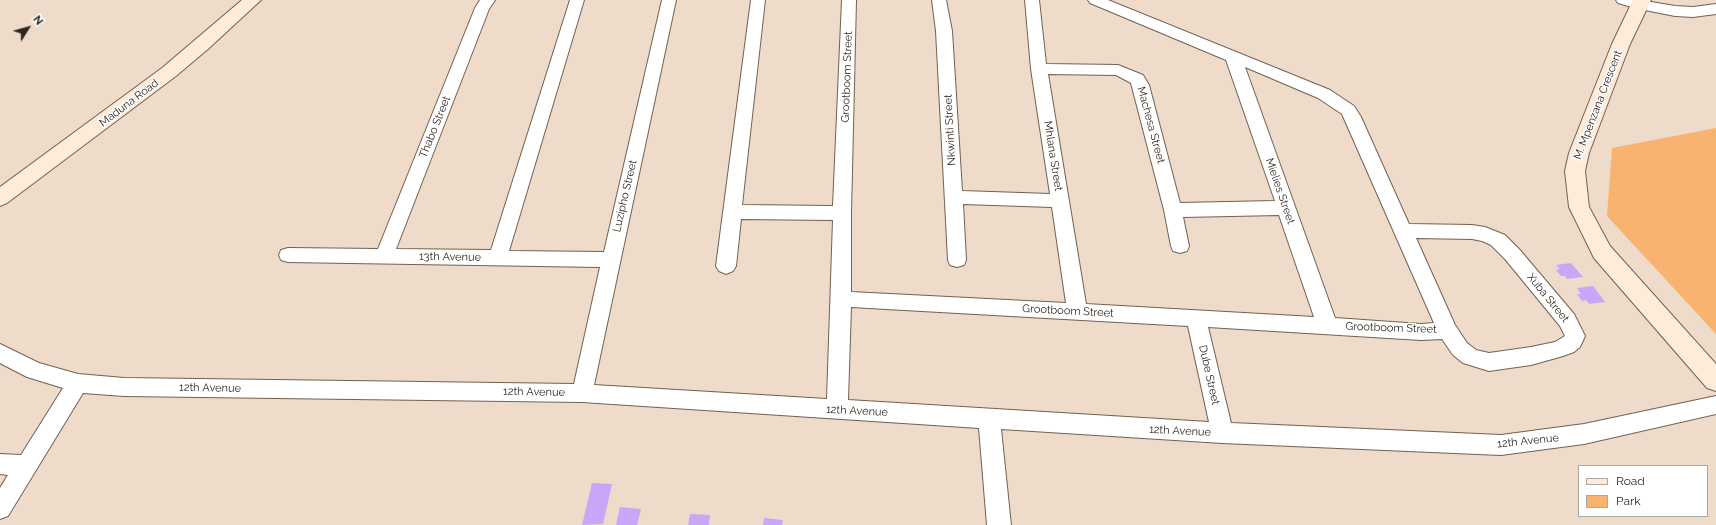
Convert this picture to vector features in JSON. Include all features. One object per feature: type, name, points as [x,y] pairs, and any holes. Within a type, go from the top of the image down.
[{"type":"main road","name":"Maduna Road","points":[[0,198],[169,72],[252,0]]},
{"type":"main road","name":"M. Mpenzana Crescent","points":[[1635,2],[1621,44],[1579,153],[1575,171],[1579,207],[1602,252],[1716,381]]},
{"type":"street","name":"Thabo Street","points":[[384,256],[482,8],[488,0]]},
{"type":"street","points":[[498,257],[577,0]]},
{"type":"street","name":"Luzipho Street","points":[[582,393],[669,0]]},
{"type":"street","points":[[726,266],[758,0]]},
{"type":"street","name":"Grootboom Street","points":[[837,410],[849,0]]},
{"type":"street","name":"Nkwinti Street","points":[[939,0],[944,31],[957,260]]},
{"type":"street","name":"Mhlana Street","points":[[1032,0],[1039,68],[1076,311]]},
{"type":"street","name":"Grootboom Street","points":[[841,299],[1327,325],[1421,332],[1447,330],[1353,117],[1348,110],[1324,94],[1095,0]]},
{"type":"street","points":[[1635,2],[1675,11],[1693,12],[1716,9]]},
{"type":"street","name":"Mielies Street","points":[[1233,57],[1327,325]]},
{"type":"street","name":"Machesa Street","points":[[1039,68],[1118,70],[1137,79],[1141,85],[1174,210],[1180,246]]},
{"type":"street","points":[[954,197],[1060,201]]},
{"type":"street","points":[[1174,210],[1286,208]]},
{"type":"street","points":[[733,212],[842,213]]},
{"type":"street","name":"Xuba Street","points":[[1404,231],[1472,232],[1485,234],[1492,237],[1504,245],[1512,254],[1567,320],[1575,336],[1573,341],[1567,346],[1556,350],[1531,356],[1489,362],[1465,353],[1460,349],[1447,330]]},
{"type":"street","name":"13th Avenue","points":[[288,256],[498,257],[611,260]]},
{"type":"street","name":"Dube Street","points":[[1196,318],[1222,433]]},
{"type":"street","name":"12th Avenue","points":[[0,353],[34,371],[78,383],[157,388],[582,393],[1222,433],[1501,445],[1584,434],[1679,414],[1716,404]]},
{"type":"street","points":[[0,508],[78,383]]},
{"type":"street","points":[[990,418],[999,525]]},
{"type":"street","points":[[0,464],[26,465]]},
{"type":"green space","points":[[1716,128],[1716,334],[1607,216],[1612,148]]},
{"type":"building","points":[[1571,263],[1583,277],[1567,279],[1565,276],[1561,276],[1556,270],[1560,269],[1556,265]]},
{"type":"building","points":[[1593,286],[1605,302],[1589,304],[1586,300],[1582,301],[1577,294],[1581,294],[1577,288]]},
{"type":"building","points":[[592,483],[612,484],[603,524],[582,525]]},
{"type":"building","points":[[620,507],[641,509],[637,525],[616,525]]},
{"type":"building","points":[[690,514],[710,515],[709,525],[688,525]]},
{"type":"building","points":[[764,518],[783,520],[782,525],[763,525]]}]
